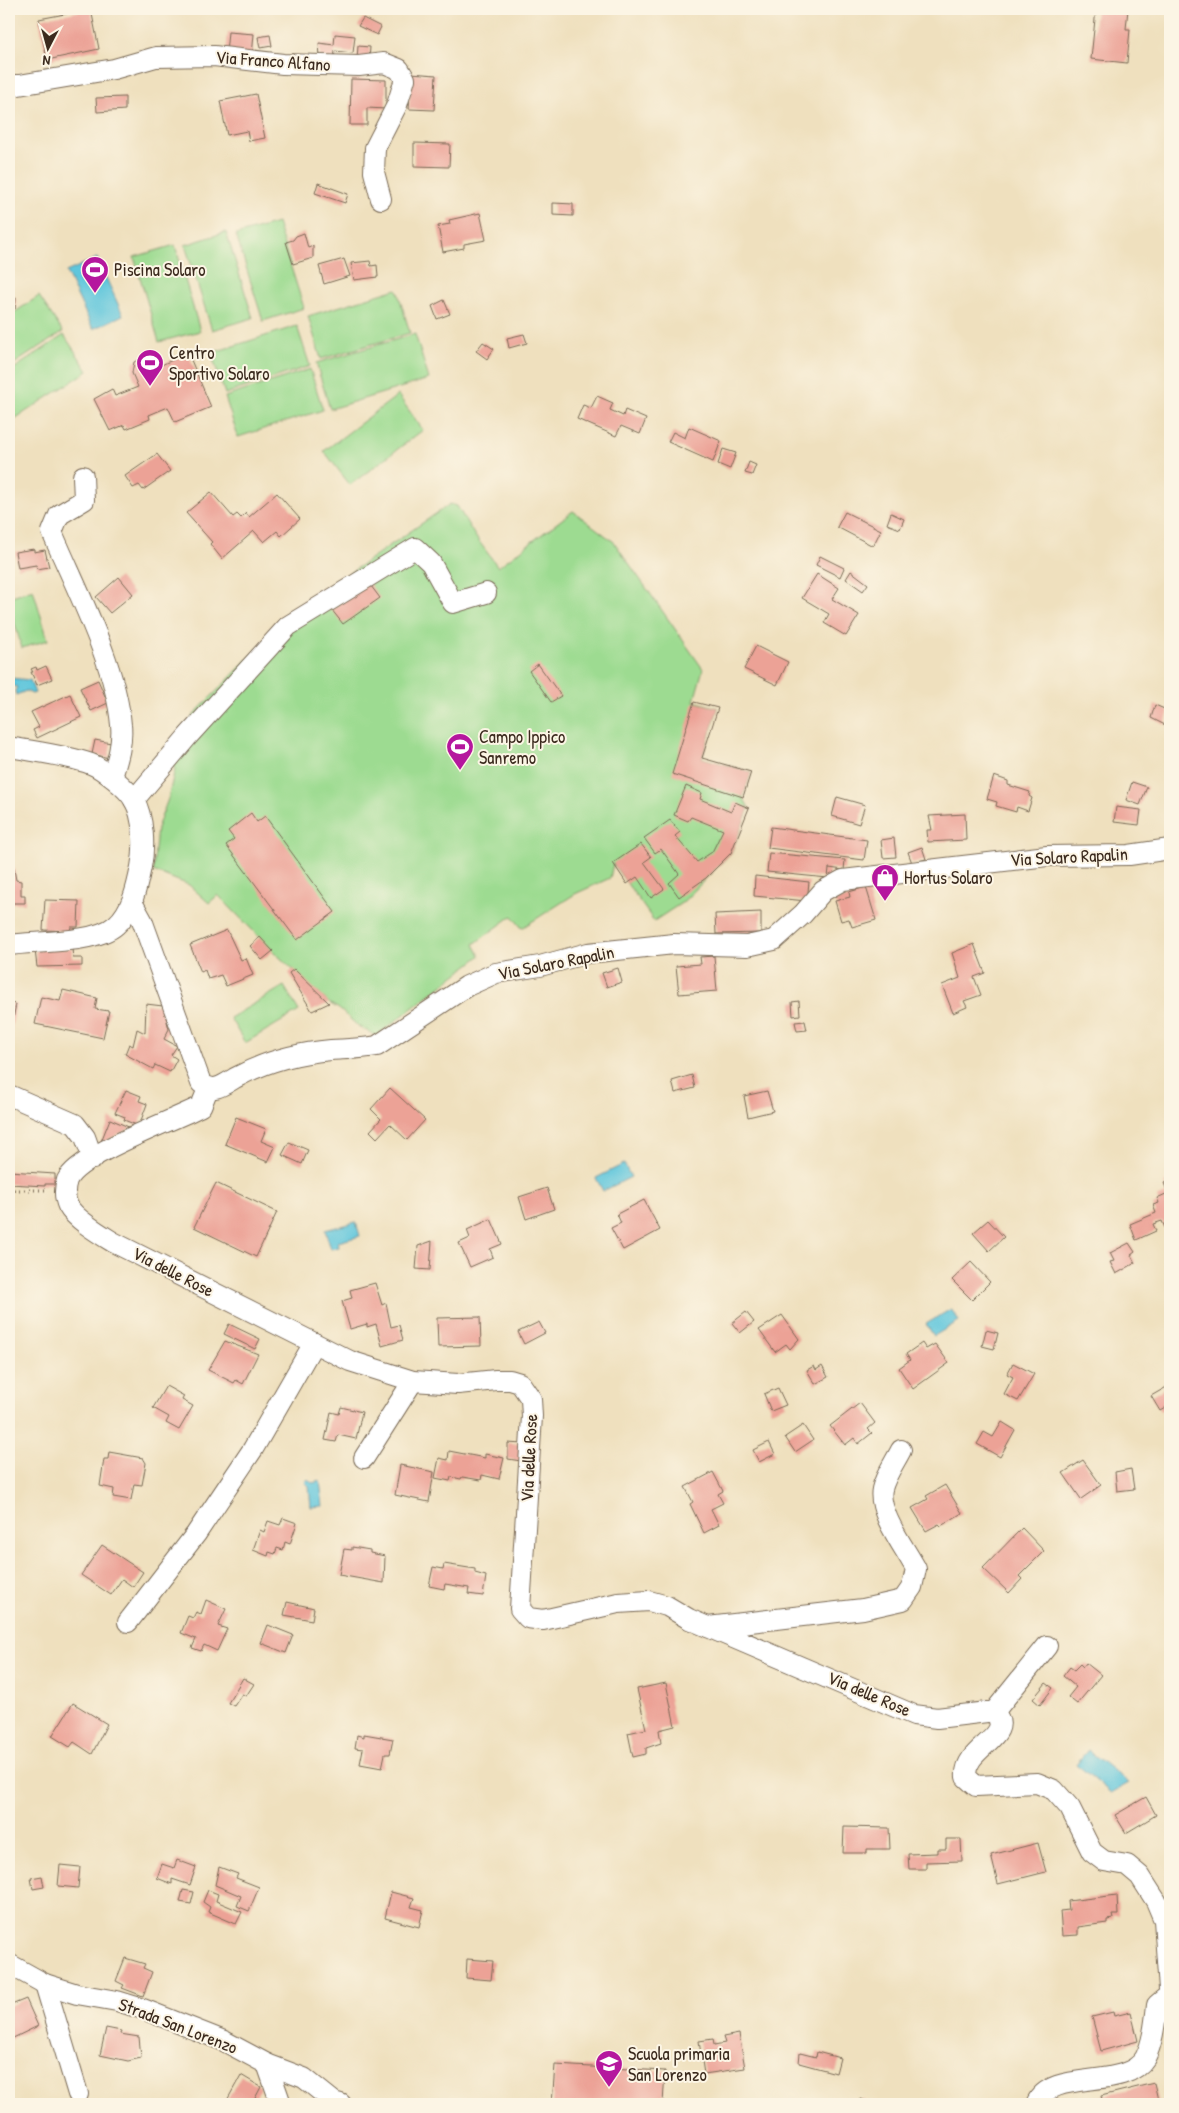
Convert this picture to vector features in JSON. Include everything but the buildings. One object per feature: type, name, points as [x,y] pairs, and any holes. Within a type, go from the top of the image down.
[{"type":"street","name":"Via Franco Alfano","points":[[9,85],[19,85],[114,69],[156,57],[214,56],[283,64],[349,66],[384,63],[399,69],[405,79],[397,104],[375,148],[374,172],[381,199]]},
{"type":"street","points":[[82,476],[84,500],[59,515],[52,532],[98,639],[115,688],[122,726],[119,757],[112,777]]},
{"type":"street","points":[[134,800],[188,736],[288,626],[415,548],[431,563],[453,603],[486,593]]},
{"type":"street","points":[[9,747],[93,764],[112,777],[134,800],[143,834],[144,854],[132,902],[116,926],[91,937],[9,945]]},
{"type":"street","name":"Via Solaro Rapalin","points":[[208,1089],[218,1088],[257,1066],[304,1053],[377,1046],[467,986],[496,972],[540,966],[588,953],[674,944],[747,946],[774,940],[803,914],[824,891],[843,880],[1047,856],[1129,855],[1170,850]]},
{"type":"street","points":[[64,1194],[68,1179],[75,1171],[106,1149],[201,1106],[208,1089],[201,1083],[194,1066],[142,920],[132,902]]},
{"type":"street","points":[[9,1095],[75,1124],[85,1137],[93,1159]]},
{"type":"street","name":"Via delle Rose","points":[[64,1194],[69,1208],[89,1226],[113,1242],[350,1361],[413,1381],[458,1384],[510,1380],[520,1383],[530,1399],[532,1416],[520,1608],[528,1618],[543,1620],[618,1603],[650,1601],[667,1606],[689,1620],[914,1714],[937,1718],[994,1712]]},
{"type":"street","points":[[128,1622],[202,1526],[253,1449],[314,1343]]},
{"type":"street","points":[[364,1458],[413,1381]]},
{"type":"street","points":[[706,1627],[863,1609],[902,1600],[912,1587],[916,1569],[884,1512],[882,1500],[882,1488],[901,1450]]},
{"type":"street","points":[[1036,2104],[1042,2094],[1056,2086],[1122,2074],[1136,2067],[1145,2058],[1150,2043],[1157,2005],[1170,1999],[1164,1920],[1156,1901],[1140,1876],[1127,1865],[1104,1861],[1092,1852],[1070,1808],[1054,1790],[1037,1783],[976,1786],[966,1777],[965,1768],[968,1762],[997,1734],[1001,1726],[1000,1718],[994,1712],[1047,1646]]},
{"type":"street","name":"Strada San Lorenzo","points":[[9,1964],[45,1984],[77,1994],[117,2001],[143,2009],[224,2041],[267,2064],[304,2078],[334,2102],[341,2104]]},
{"type":"street","points":[[45,1984],[78,2094]]},
{"type":"street","points":[[267,2064],[280,2104]]},
{"type":"path","points":[[9,1190],[51,1190],[64,1194]]},
{"type":"green space","points":[[277,223],[304,308],[263,321],[236,235]]},
{"type":"green space","points":[[226,232],[253,318],[212,330],[185,245]]},
{"type":"green space","points":[[175,245],[200,331],[159,342],[134,257]]},
{"type":"green space","points":[[397,289],[410,333],[321,359],[308,316]]},
{"type":"green space","points":[[39,296],[63,332],[9,367],[9,316]]},
{"type":"green space","points":[[297,326],[310,366],[225,394],[211,353]]},
{"type":"green space","points":[[415,334],[429,379],[330,409],[316,363]]},
{"type":"green space","points":[[64,335],[88,371],[13,420],[9,414],[9,372]]},
{"type":"green space","points":[[310,369],[323,410],[238,437],[225,397]]},
{"type":"green space","points":[[398,395],[423,430],[350,485],[324,451]]},
{"type":"green space","name":"Campo Ippico Sanremo","points":[[450,504],[457,506],[475,536],[498,567],[573,511],[614,542],[703,669],[694,701],[718,708],[702,758],[751,772],[743,797],[749,808],[731,853],[683,902],[654,921],[613,864],[610,878],[575,894],[522,928],[512,916],[474,944],[480,956],[376,1036],[358,1026],[339,1009],[329,1003],[274,952],[218,895],[209,903],[189,885],[153,871],[157,828],[168,799],[175,769],[165,756],[196,712],[284,623],[331,586]]},
{"type":"green space","points":[[33,589],[48,640],[22,648],[9,604],[9,597]]},
{"type":"green space","points":[[284,986],[299,1011],[245,1043],[230,1018]]},
{"type":"water","name":"Piscina Solaro","points":[[97,258],[123,315],[93,329],[66,272]]},
{"type":"water","points":[[10,678],[30,680],[35,693],[32,694],[26,691],[16,695],[17,687],[9,685]]},
{"type":"water","points":[[624,1164],[631,1177],[603,1191],[596,1178]]},
{"type":"water","points":[[356,1222],[360,1236],[338,1242],[339,1247],[331,1249],[325,1230]]},
{"type":"water","points":[[951,1309],[959,1321],[934,1336],[926,1324]]},
{"type":"water","points":[[308,1479],[312,1483],[320,1481],[323,1506],[311,1507],[309,1486],[305,1482]]},
{"type":"water","points":[[1088,1750],[1129,1783],[1111,1793],[1076,1764]]},
{"type":"place","name":"Piscina Solaro","points":[[95,294]]},
{"type":"place","name":"Centro Sportivo Solaro","points":[[150,387]]},
{"type":"place","name":"Campo Ippico Sanremo","points":[[460,771]]},
{"type":"place","name":"Hortus Solaro","points":[[885,902]]},
{"type":"place","name":"Scuola primaria San Lorenzo","points":[[609,2088]]}]
